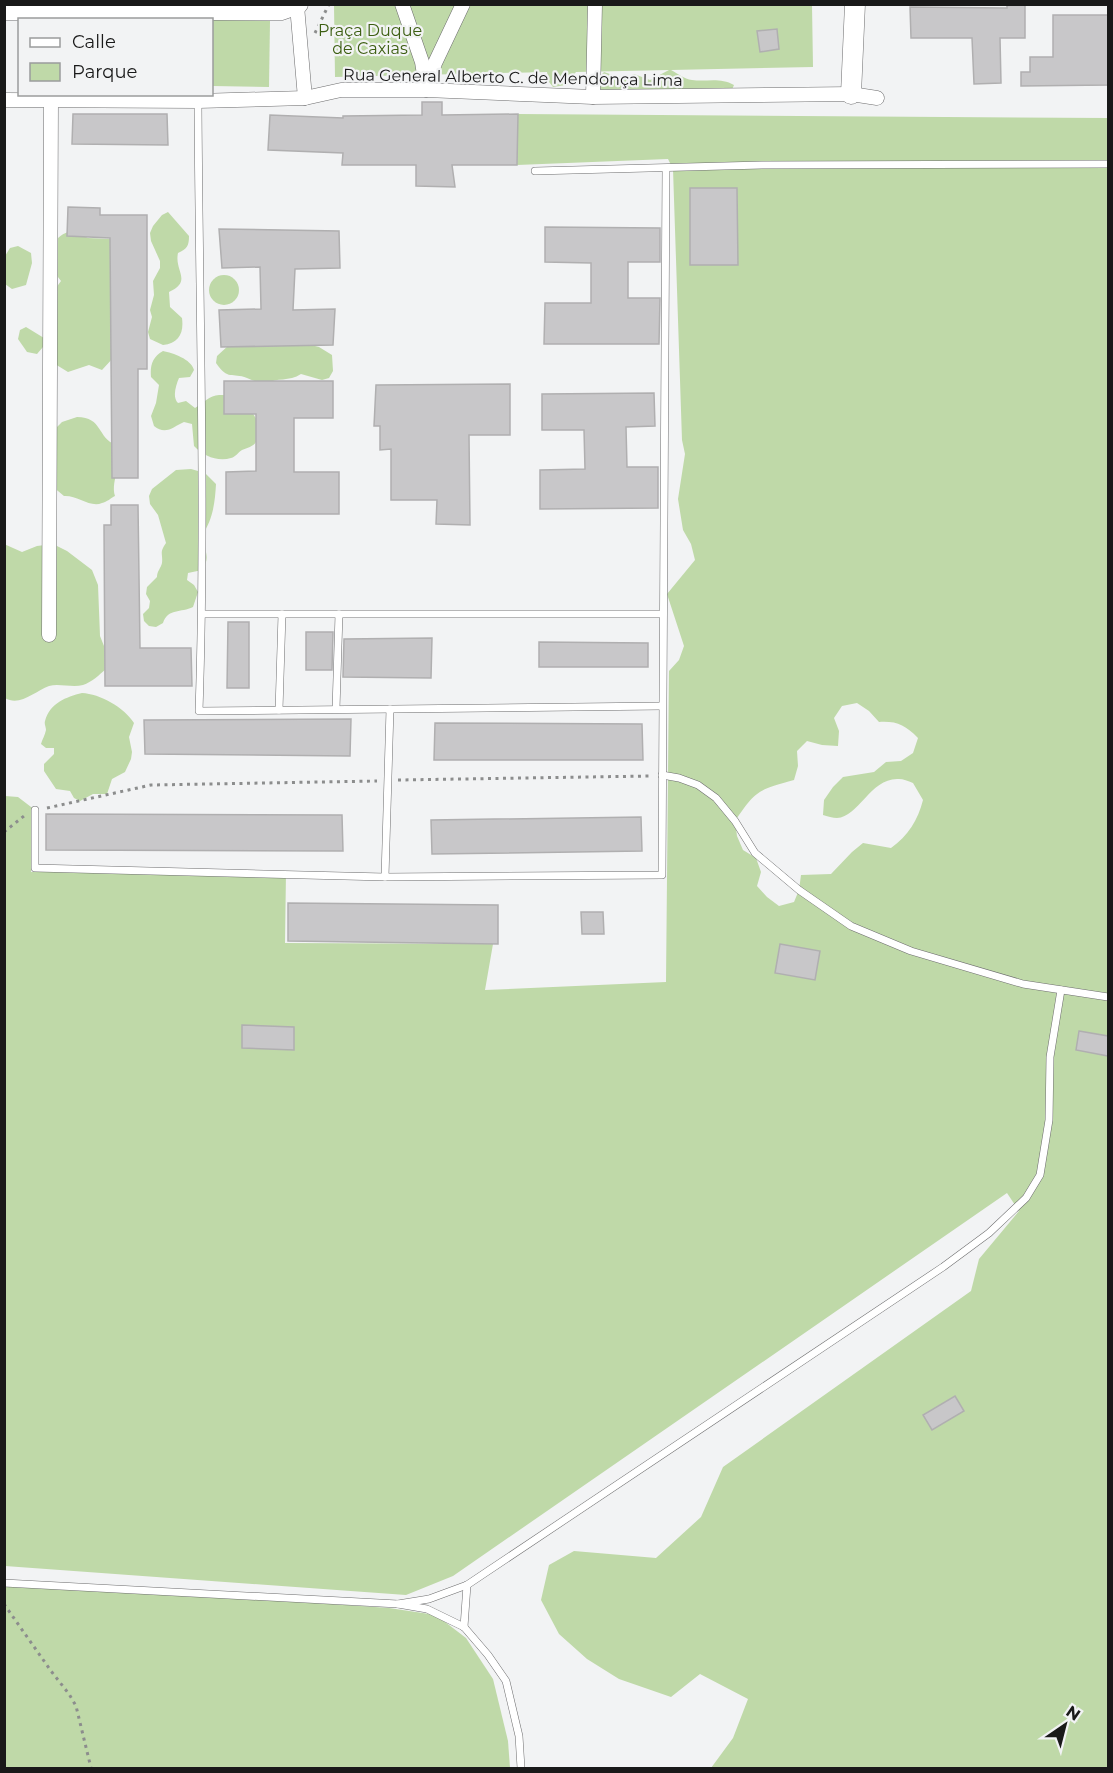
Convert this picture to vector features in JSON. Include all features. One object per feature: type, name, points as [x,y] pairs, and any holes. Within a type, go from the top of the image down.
[{"type":"main road","points":[[850,94],[855,4]]},
{"type":"main road","points":[[4,10],[280,10],[298,5]]},
{"type":"street","points":[[402,4],[422,62],[426,90]]},
{"type":"street","points":[[426,90],[435,63],[463,4]]},
{"type":"street","points":[[593,97],[595,4]]},
{"type":"street","points":[[298,5],[305,99]]},
{"type":"street","name":"Rua General Alberto C. de Mendonça Lima","points":[[4,100],[51,98],[198,101],[305,99],[341,90],[426,90],[593,97],[850,94],[878,98]]},
{"type":"street","points":[[49,635],[51,98]]},
{"type":"lane","points":[[198,101],[201,212],[202,614],[199,711],[662,706]]},
{"type":"lane","points":[[535,171],[762,165],[1108,164]]},
{"type":"lane","points":[[35,810],[34,868],[385,877],[662,876],[666,169]]},
{"type":"lane","points":[[202,614],[663,614]]},
{"type":"lane","points":[[279,710],[282,614]]},
{"type":"lane","points":[[336,709],[339,614]]},
{"type":"lane","points":[[385,877],[390,709]]},
{"type":"lane","points":[[662,776],[679,778],[698,785],[717,798],[755,853],[799,891],[851,926],[911,951],[1023,984],[1108,997]]},
{"type":"lane","points":[[398,1604],[429,1599],[467,1585],[943,1267],[989,1233],[1026,1198],[1040,1175],[1049,1120],[1050,1057],[1060,990]]},
{"type":"lane","points":[[4,1583],[398,1604],[427,1609],[464,1627],[506,1681],[519,1736],[521,1768]]},
{"type":"lane","points":[[464,1627],[467,1585]]},
{"type":"path","points":[[4,832],[35,810],[151,785],[662,776]]},
{"type":"path","points":[[4,1604],[76,1706],[91,1768]]},
{"type":"green space","name":"Praça Duque de Caxias","points":[[334,5],[812,5],[813,67],[671,70],[689,79],[719,80],[734,85],[730,94],[601,96],[593,84],[604,72],[623,77],[634,74],[650,80],[669,70],[576,72],[566,85],[553,87],[549,82],[547,72],[335,77]]},
{"type":"green space","points":[[213,20],[270,21],[269,87],[213,86]]},
{"type":"green space","points":[[518,114],[1108,118],[1108,1768],[711,1768],[733,1738],[748,1699],[700,1674],[671,1697],[619,1679],[587,1659],[559,1634],[541,1600],[549,1565],[574,1551],[656,1558],[701,1517],[723,1467],[971,1291],[979,1259],[1019,1211],[1007,1193],[453,1576],[406,1595],[5,1566],[5,796],[18,797],[35,810],[31,872],[286,872],[285,943],[493,944],[485,990],[666,982],[669,671],[679,660],[684,646],[667,594],[695,560],[691,544],[683,530],[678,499],[685,454],[682,440],[673,169],[668,159],[517,165]],"holes":[[[857,703],[879,722],[896,723],[918,738],[913,753],[901,761],[886,762],[874,772],[843,777],[824,800],[823,815],[837,818],[845,816],[881,784],[899,779],[913,783],[923,800],[918,814],[912,827],[891,848],[863,843],[831,874],[801,875],[799,890],[794,902],[779,906],[757,886],[761,872],[756,858],[743,850],[737,836],[735,821],[753,797],[765,789],[794,780],[798,766],[797,751],[807,741],[838,746],[839,731],[834,718],[842,706]]]},
{"type":"green space","points":[[168,212],[189,236],[189,239],[187,247],[178,253],[180,284],[169,292],[170,307],[182,318],[181,333],[177,340],[163,345],[150,339],[148,332],[152,317],[150,310],[154,295],[153,281],[160,268],[160,261],[150,233],[162,215]]},
{"type":"green space","points":[[74,231],[88,238],[110,239],[113,358],[102,370],[89,365],[68,372],[55,364],[53,292],[61,281],[52,269],[50,248],[60,236]]},
{"type":"green space","points":[[18,246],[31,253],[32,263],[26,285],[12,289],[5,284],[5,256],[10,248]]},
{"type":"green space","points":[[224,275],[230,276],[238,284],[238,296],[230,304],[224,305],[218,304],[210,296],[209,290],[210,284],[218,276]]},
{"type":"green space","points":[[26,327],[44,338],[43,347],[37,354],[27,352],[18,339],[20,330]]},
{"type":"green space","points":[[229,345],[311,345],[319,347],[332,355],[333,371],[329,378],[322,380],[301,374],[266,384],[261,383],[242,376],[227,374],[220,369],[216,363],[217,356]]},
{"type":"green space","points":[[163,351],[186,360],[194,370],[190,377],[179,378],[175,394],[178,403],[186,401],[195,408],[216,395],[235,398],[255,416],[259,432],[254,444],[233,457],[216,459],[194,446],[192,424],[184,422],[166,430],[154,426],[151,416],[159,385],[151,377],[151,369],[154,359]]},
{"type":"green space","points":[[77,417],[91,420],[96,424],[106,438],[116,445],[118,451],[115,496],[97,504],[64,496],[52,486],[56,428],[62,422]]},
{"type":"green space","points":[[191,469],[205,473],[216,484],[211,517],[202,535],[206,552],[205,565],[202,570],[188,573],[187,580],[198,592],[193,607],[168,615],[163,623],[156,627],[149,626],[144,621],[143,614],[149,608],[147,587],[157,577],[162,563],[162,551],[166,543],[158,515],[150,504],[149,496],[152,489],[176,470]]},
{"type":"green space","points":[[4,544],[22,552],[37,546],[53,544],[67,551],[92,570],[98,585],[100,636],[106,651],[106,669],[86,684],[49,686],[16,701],[5,698]]},
{"type":"green space","points":[[82,693],[111,702],[134,723],[129,737],[131,759],[125,772],[112,779],[107,794],[93,794],[80,801],[74,798],[70,791],[56,789],[44,771],[44,764],[54,754],[54,748],[46,748],[41,744],[46,730],[47,715],[55,705]]},
{"type":"green space","points":[[4,1581],[389,1608],[436,1615],[466,1638],[493,1679],[508,1741],[510,1768],[5,1768]]},
{"type":"building","points":[[1007,4],[1025,4],[1025,38],[1000,38],[1001,83],[974,84],[972,38],[911,38],[910,7],[1007,8]]},
{"type":"building","points":[[1053,15],[1108,15],[1108,85],[1021,86],[1021,72],[1030,72],[1030,57],[1053,57]]},
{"type":"building","points":[[777,29],[779,49],[760,52],[757,31]]},
{"type":"building","points":[[422,102],[442,102],[442,115],[518,114],[517,165],[452,165],[455,187],[416,186],[416,165],[342,165],[343,153],[268,150],[270,115],[343,118],[343,116],[422,115]]},
{"type":"building","points":[[73,114],[167,114],[168,145],[72,144]]},
{"type":"building","points":[[690,188],[737,188],[738,265],[690,265]]},
{"type":"building","points":[[68,207],[100,208],[100,215],[147,215],[147,369],[138,369],[138,478],[112,478],[110,238],[67,236]]},
{"type":"building","points":[[545,227],[660,228],[660,262],[628,262],[628,298],[660,298],[659,344],[544,344],[545,303],[591,303],[591,263],[545,262]]},
{"type":"building","points":[[219,229],[339,231],[340,268],[295,269],[293,310],[335,309],[333,345],[221,347],[219,310],[261,309],[260,267],[222,268]]},
{"type":"building","points":[[224,381],[333,381],[333,418],[294,418],[294,472],[339,472],[339,514],[226,514],[226,472],[256,471],[256,414],[224,414]]},
{"type":"building","points":[[510,384],[510,435],[469,435],[470,525],[436,524],[437,500],[391,500],[391,449],[380,450],[380,426],[374,426],[376,385]]},
{"type":"building","points":[[654,393],[655,426],[626,427],[627,467],[658,467],[658,508],[540,509],[540,470],[585,469],[584,430],[542,430],[542,394]]},
{"type":"building","points":[[111,505],[138,505],[140,648],[191,648],[192,686],[105,686],[104,525],[111,525]]},
{"type":"building","points":[[228,622],[249,622],[249,688],[227,688]]},
{"type":"building","points":[[306,632],[333,632],[332,670],[306,670]]},
{"type":"building","points":[[432,638],[431,678],[343,677],[344,639]]},
{"type":"building","points":[[539,642],[648,643],[648,667],[539,667]]},
{"type":"building","points":[[351,719],[350,756],[145,754],[144,720]]},
{"type":"building","points":[[435,723],[642,724],[643,760],[434,760]]},
{"type":"building","points":[[46,814],[342,815],[343,851],[46,850]]},
{"type":"building","points":[[641,817],[642,851],[432,854],[431,820]]},
{"type":"building","points":[[288,903],[498,905],[498,944],[288,941]]},
{"type":"building","points":[[581,912],[603,912],[604,934],[582,934]]},
{"type":"building","points":[[780,944],[820,951],[815,980],[775,973]]},
{"type":"building","points":[[242,1025],[294,1027],[294,1050],[242,1048]]},
{"type":"building","points":[[1079,1031],[1108,1036],[1108,1056],[1076,1050]]},
{"type":"building","points":[[955,1396],[964,1411],[932,1430],[923,1415]]}]
